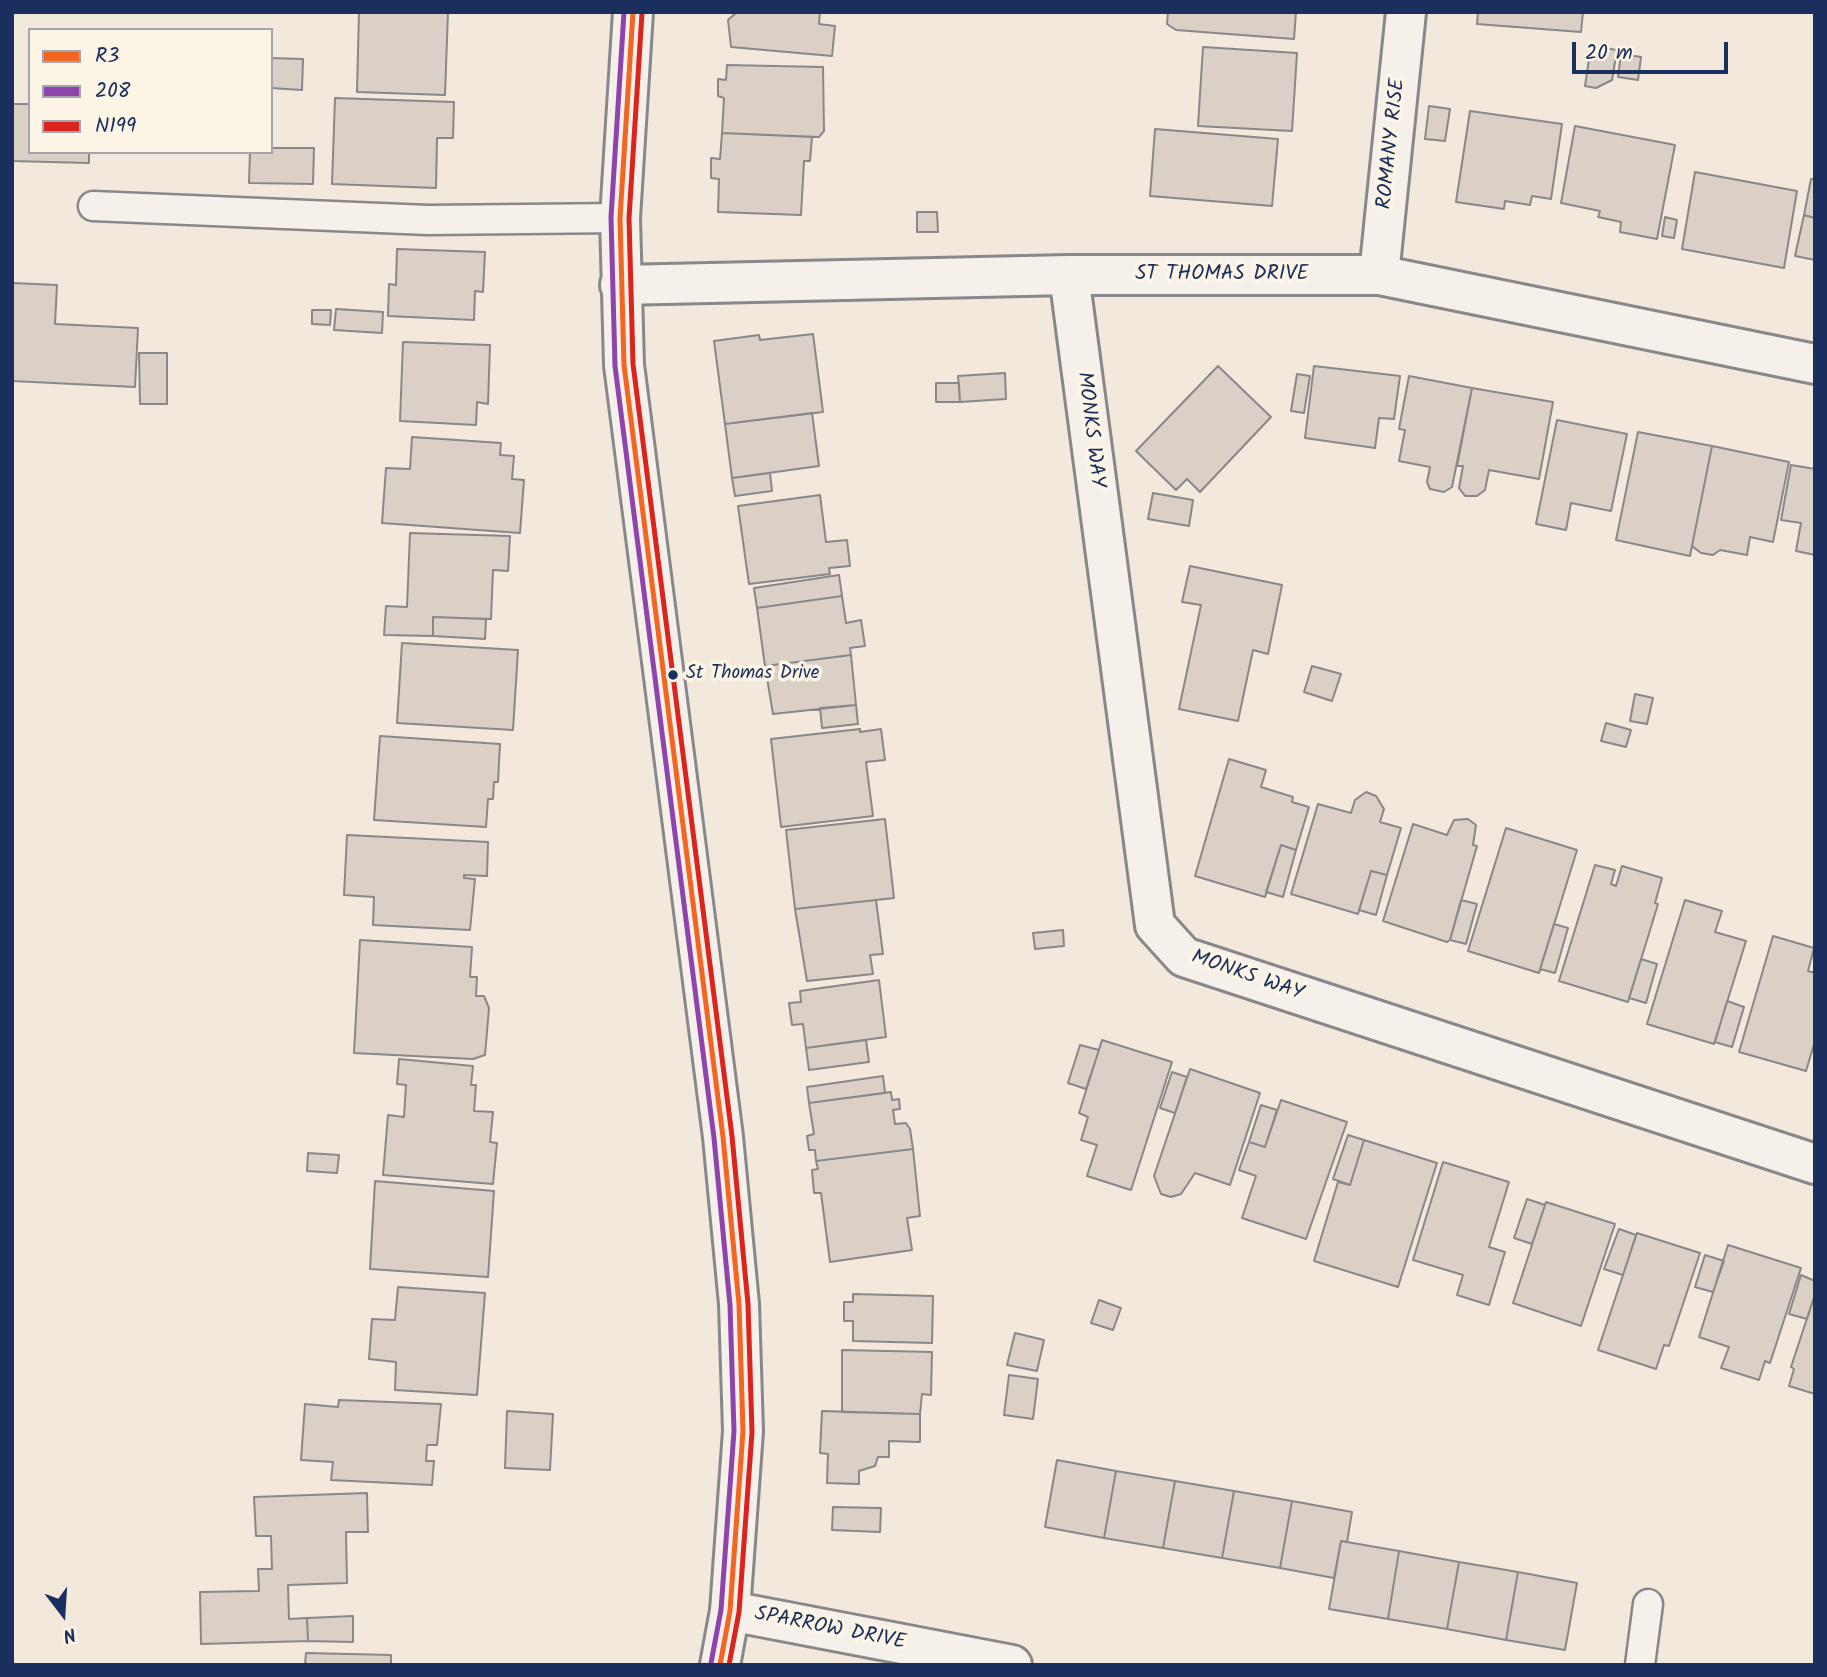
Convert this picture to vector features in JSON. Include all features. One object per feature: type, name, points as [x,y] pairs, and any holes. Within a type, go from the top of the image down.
[{"type":"street","points":[[633,12],[620,218],[620,285],[626,379],[723,1137],[738,1291],[743,1431],[730,1611],[720,1665]]},
{"type":"street","name":"ROMANY RISE","points":[[1379,275],[1406,12]]},
{"type":"street","name":"ST THOMAS DRIVE","points":[[620,285],[1069,275],[1379,275],[1815,363]]},
{"type":"street","name":"MONKS WAY","points":[[1069,275],[1155,925],[1184,957],[1815,1164]]},
{"type":"street","name":"SPARROW DRIVE","points":[[730,1611],[1012,1665]]},
{"type":"lane","points":[[93,206],[428,220],[620,218]]},
{"type":"lane","points":[[1640,1665],[1648,1604]]},
{"type":"building","points":[[359,12],[448,12],[445,95],[357,92]]},
{"type":"building","points":[[737,12],[820,12],[819,24],[835,26],[832,56],[731,47],[728,20]]},
{"type":"building","points":[[1168,12],[1296,12],[1294,39],[1176,30],[1167,24]]},
{"type":"building","points":[[1478,12],[1583,12],[1581,32],[1477,24]]},
{"type":"building","points":[[1591,46],[1617,50],[1612,80],[1596,88],[1585,86]]},
{"type":"building","points":[[1203,47],[1297,53],[1292,131],[1198,126]]},
{"type":"building","points":[[1621,54],[1641,57],[1638,80],[1618,77]]},
{"type":"building","points":[[273,58],[303,59],[302,90],[273,88]]},
{"type":"building","points":[[727,65],[823,67],[824,131],[819,137],[722,133],[724,98],[718,96],[718,79],[726,80]]},
{"type":"building","points":[[335,98],[454,102],[453,138],[437,138],[436,188],[332,184]]},
{"type":"building","points":[[12,104],[28,104],[28,154],[89,154],[89,163],[12,161]]},
{"type":"building","points":[[1429,106],[1450,109],[1445,141],[1425,139]]},
{"type":"building","points":[[1470,111],[1562,124],[1551,199],[1532,196],[1530,205],[1505,201],[1504,209],[1456,202]]},
{"type":"building","points":[[1575,126],[1675,145],[1657,239],[1620,232],[1621,222],[1598,217],[1600,211],[1561,203]]},
{"type":"building","points":[[1155,129],[1278,139],[1272,206],[1150,196]]},
{"type":"building","points":[[722,133],[812,137],[810,161],[804,161],[801,215],[718,212],[719,179],[711,178],[711,158],[720,159]]},
{"type":"building","points":[[273,148],[314,148],[313,184],[249,183],[250,154],[273,154]]},
{"type":"building","points":[[1695,172],[1797,191],[1784,268],[1682,249]]},
{"type":"building","points":[[1811,179],[1815,179],[1815,218],[1804,215]]},
{"type":"building","points":[[917,212],[937,212],[938,232],[917,232]]},
{"type":"building","points":[[1804,215],[1815,218],[1815,260],[1795,256]]},
{"type":"building","points":[[1665,217],[1677,220],[1674,238],[1662,236]]},
{"type":"building","points":[[397,249],[485,252],[483,292],[475,291],[474,320],[388,316],[389,284],[396,285]]},
{"type":"building","points":[[13,283],[57,285],[55,324],[138,328],[135,387],[12,381]]},
{"type":"building","points":[[336,309],[383,312],[382,333],[334,330]]},
{"type":"building","points":[[312,310],[331,310],[330,325],[312,324]]},
{"type":"building","points":[[813,334],[823,412],[725,424],[714,341],[759,335],[760,340]]},
{"type":"building","points":[[403,342],[490,345],[488,404],[477,402],[476,425],[400,421]]},
{"type":"building","points":[[139,353],[167,353],[167,404],[140,404]]},
{"type":"building","points":[[1218,366],[1271,417],[1200,492],[1187,479],[1176,490],[1136,451]]},
{"type":"building","points":[[1314,366],[1400,376],[1394,419],[1379,418],[1375,448],[1305,438]]},
{"type":"building","points":[[1005,373],[1006,399],[960,402],[958,376]]},
{"type":"building","points":[[1297,374],[1310,376],[1304,413],[1291,411]]},
{"type":"building","points":[[1409,376],[1472,388],[1452,487],[1444,492],[1430,489],[1427,482],[1430,467],[1399,461],[1405,430],[1399,429]]},
{"type":"building","points":[[936,383],[959,383],[960,402],[936,402]]},
{"type":"building","points":[[1472,388],[1553,402],[1539,479],[1489,470],[1485,490],[1477,496],[1465,496],[1459,488],[1463,466],[1457,466]]},
{"type":"building","points":[[812,413],[819,466],[732,478],[725,424]]},
{"type":"building","points":[[1557,420],[1627,434],[1611,511],[1571,503],[1566,530],[1536,524]]},
{"type":"building","points":[[1638,432],[1712,446],[1690,556],[1616,540]]},
{"type":"building","points":[[412,437],[501,443],[500,455],[514,456],[512,479],[524,480],[520,533],[382,523],[386,468],[410,469]]},
{"type":"building","points":[[1712,446],[1789,462],[1773,542],[1750,537],[1747,555],[1720,550],[1713,555],[1701,553],[1692,546]]},
{"type":"building","points":[[1791,465],[1815,469],[1815,555],[1796,551],[1801,523],[1781,520]]},
{"type":"building","points":[[770,473],[772,491],[735,496],[732,478]]},
{"type":"building","points":[[1153,493],[1193,500],[1189,526],[1148,519]]},
{"type":"building","points":[[820,495],[826,542],[847,540],[850,566],[829,568],[830,574],[749,584],[738,506]]},
{"type":"building","points":[[410,533],[510,536],[508,571],[493,570],[491,619],[433,617],[433,636],[384,635],[386,606],[407,607]]},
{"type":"building","points":[[1190,566],[1282,585],[1268,654],[1253,650],[1238,721],[1179,709],[1201,605],[1182,602]]},
{"type":"building","points":[[839,575],[842,596],[757,608],[754,588]]},
{"type":"building","points":[[842,596],[846,623],[861,620],[865,646],[850,648],[851,655],[765,666],[757,608]]},
{"type":"building","points":[[433,617],[486,619],[485,639],[433,636]]},
{"type":"building","points":[[402,643],[518,650],[513,730],[397,723]]},
{"type":"building","points":[[851,655],[856,705],[773,714],[765,666]]},
{"type":"building","points":[[1312,666],[1341,674],[1332,701],[1304,692]]},
{"type":"building","points":[[1635,694],[1653,698],[1647,724],[1630,721]]},
{"type":"building","points":[[856,705],[858,724],[822,728],[820,708]]},
{"type":"building","points":[[1606,723],[1631,730],[1626,747],[1601,741]]},
{"type":"building","points":[[860,729],[860,732],[881,729],[885,760],[866,762],[873,816],[781,827],[771,739]]},
{"type":"building","points":[[380,736],[500,744],[498,782],[494,782],[493,799],[488,799],[486,827],[374,820]]},
{"type":"building","points":[[1229,759],[1266,770],[1261,787],[1293,797],[1292,802],[1309,807],[1296,850],[1281,845],[1265,897],[1195,876]]},
{"type":"building","points":[[1366,792],[1376,796],[1384,809],[1380,822],[1401,828],[1387,875],[1371,871],[1358,914],[1291,894],[1318,804],[1351,813],[1355,800]]},
{"type":"building","points":[[885,819],[894,898],[795,909],[786,830]]},
{"type":"building","points":[[1468,819],[1476,825],[1473,845],[1477,846],[1450,940],[1447,942],[1383,921],[1413,824],[1447,835],[1454,820]]},
{"type":"building","points":[[1506,828],[1577,850],[1539,973],[1468,951]]},
{"type":"building","points":[[347,835],[488,842],[487,876],[464,875],[464,878],[475,879],[470,930],[373,925],[374,897],[344,895]]},
{"type":"building","points":[[1281,845],[1296,850],[1283,897],[1266,892]]},
{"type":"building","points":[[1595,865],[1615,870],[1611,884],[1616,886],[1622,866],[1662,878],[1655,903],[1658,904],[1628,1002],[1559,981]]},
{"type":"building","points":[[1371,871],[1387,875],[1376,915],[1359,910]]},
{"type":"building","points":[[876,900],[883,954],[870,955],[873,974],[807,981],[795,909]]},
{"type":"building","points":[[1461,900],[1477,904],[1466,944],[1450,940]]},
{"type":"building","points":[[1685,900],[1722,911],[1715,932],[1746,941],[1714,1044],[1647,1024]]},
{"type":"building","points":[[1554,924],[1568,928],[1555,973],[1540,969]]},
{"type":"building","points":[[1063,930],[1064,946],[1035,949],[1033,933]]},
{"type":"building","points":[[1773,936],[1814,948],[1808,971],[1815,973],[1815,1041],[1806,1071],[1739,1052]]},
{"type":"building","points":[[360,940],[472,947],[470,977],[477,977],[476,996],[484,996],[489,1008],[485,1055],[473,1059],[354,1053]]},
{"type":"building","points":[[1641,959],[1657,964],[1646,1003],[1629,998]]},
{"type":"building","points":[[879,980],[886,1037],[806,1048],[803,1024],[792,1025],[789,1003],[801,1002],[800,991]]},
{"type":"building","points":[[1727,1001],[1744,1007],[1732,1047],[1715,1042]]},
{"type":"building","points":[[866,1040],[869,1062],[809,1070],[806,1048]]},
{"type":"building","points":[[1102,1040],[1172,1062],[1131,1190],[1087,1176],[1097,1145],[1081,1140],[1088,1117],[1079,1113]]},
{"type":"building","points":[[1080,1045],[1099,1050],[1086,1089],[1068,1083]]},
{"type":"building","points":[[399,1059],[473,1066],[471,1085],[476,1085],[474,1111],[493,1112],[490,1142],[497,1143],[493,1184],[383,1175],[388,1115],[404,1117],[406,1085],[397,1084]]},
{"type":"building","points":[[1190,1069],[1260,1093],[1230,1185],[1195,1173],[1181,1194],[1171,1197],[1161,1194],[1154,1176]]},
{"type":"building","points":[[1172,1072],[1187,1077],[1175,1113],[1160,1108]]},
{"type":"building","points":[[883,1076],[885,1093],[809,1103],[807,1087]]},
{"type":"building","points":[[891,1092],[892,1100],[899,1099],[900,1109],[893,1110],[895,1124],[906,1123],[910,1129],[913,1149],[816,1161],[815,1150],[809,1150],[807,1136],[814,1134],[809,1103]]},
{"type":"building","points":[[1281,1100],[1347,1122],[1306,1239],[1242,1218],[1256,1176],[1239,1170],[1249,1142],[1265,1147]]},
{"type":"building","points":[[1261,1105],[1277,1110],[1265,1147],[1249,1142]]},
{"type":"building","points":[[1348,1135],[1364,1140],[1350,1185],[1333,1179]]},
{"type":"building","points":[[1364,1140],[1437,1163],[1398,1287],[1314,1261],[1338,1182],[1350,1185]]},
{"type":"building","points":[[913,1149],[920,1216],[907,1218],[912,1250],[830,1262],[821,1193],[814,1193],[812,1170],[818,1169],[816,1161]]},
{"type":"building","points":[[308,1153],[339,1155],[337,1173],[307,1171]]},
{"type":"building","points":[[1443,1162],[1509,1182],[1489,1247],[1505,1252],[1489,1305],[1457,1295],[1463,1275],[1413,1260]]},
{"type":"building","points":[[375,1181],[494,1191],[488,1277],[370,1269]]},
{"type":"building","points":[[1527,1199],[1545,1205],[1532,1244],[1514,1238]]},
{"type":"building","points":[[1546,1202],[1615,1224],[1581,1326],[1513,1303]]},
{"type":"building","points":[[1619,1229],[1636,1235],[1623,1275],[1604,1269]]},
{"type":"building","points":[[1637,1233],[1700,1253],[1669,1346],[1664,1345],[1656,1369],[1598,1350]]},
{"type":"building","points":[[1728,1245],[1801,1268],[1770,1363],[1765,1361],[1759,1380],[1721,1368],[1729,1347],[1699,1337]]},
{"type":"building","points":[[1705,1255],[1724,1261],[1713,1292],[1695,1287]]},
{"type":"building","points":[[1801,1275],[1815,1281],[1815,1294],[1807,1319],[1789,1314]]},
{"type":"building","points":[[398,1287],[485,1293],[477,1395],[395,1390],[396,1362],[369,1359],[372,1319],[395,1320]]},
{"type":"building","points":[[853,1294],[933,1296],[932,1343],[853,1341],[853,1321],[844,1321],[844,1302],[853,1302]]},
{"type":"building","points":[[1815,1294],[1815,1394],[1789,1386],[1794,1369],[1791,1367]]},
{"type":"building","points":[[1099,1300],[1121,1308],[1113,1330],[1091,1323]]},
{"type":"building","points":[[1015,1333],[1044,1340],[1037,1371],[1007,1365]]},
{"type":"building","points":[[842,1350],[932,1352],[931,1395],[922,1394],[920,1414],[842,1412]]},
{"type":"building","points":[[1009,1375],[1038,1379],[1033,1419],[1004,1415]]},
{"type":"building","points":[[339,1400],[441,1404],[437,1445],[427,1445],[426,1461],[434,1461],[432,1485],[331,1480],[333,1462],[301,1460],[305,1404],[338,1407]]},
{"type":"building","points":[[507,1411],[553,1414],[550,1470],[505,1468]]},
{"type":"building","points":[[822,1411],[920,1414],[920,1442],[889,1441],[889,1457],[878,1457],[875,1466],[859,1471],[859,1484],[827,1483],[828,1454],[820,1453]]},
{"type":"building","points":[[1057,1460],[1116,1471],[1104,1538],[1045,1527]]},
{"type":"building","points":[[1116,1471],[1175,1481],[1163,1548],[1104,1538]]},
{"type":"building","points":[[1175,1481],[1234,1491],[1222,1558],[1163,1548]]},
{"type":"building","points":[[1234,1491],[1292,1501],[1280,1568],[1222,1558]]},
{"type":"building","points":[[367,1493],[368,1532],[346,1532],[347,1583],[288,1585],[289,1619],[307,1618],[308,1641],[201,1644],[200,1592],[259,1591],[258,1569],[272,1569],[271,1536],[256,1536],[254,1497]]},
{"type":"building","points":[[1292,1501],[1352,1512],[1347,1542],[1341,1541],[1334,1578],[1280,1568]]},
{"type":"building","points":[[833,1507],[881,1508],[880,1532],[832,1530]]},
{"type":"building","points":[[1341,1541],[1399,1551],[1388,1619],[1329,1609]]},
{"type":"building","points":[[1399,1551],[1459,1562],[1447,1629],[1388,1619]]},
{"type":"building","points":[[1459,1562],[1518,1572],[1506,1640],[1447,1629]]},
{"type":"building","points":[[1518,1572],[1577,1583],[1565,1650],[1506,1640]]},
{"type":"building","points":[[353,1616],[353,1642],[308,1641],[307,1618]]},
{"type":"building","points":[[306,1653],[391,1655],[391,1665],[305,1665]]},
{"type":"transit line","name":"208","points":[[624,12],[611,217],[615,366],[714,1138],[730,1305],[734,1431],[721,1610],[711,1663]]},
{"type":"transit line","name":"R3","points":[[633,12],[620,218],[624,365],[723,1137],[739,1304],[743,1431],[730,1611],[720,1665]]},
{"type":"transit line","name":"N199","points":[[642,13],[629,218],[633,364],[732,1136],[748,1304],[752,1432],[739,1612],[729,1665]]},
{"type":"place","name":"St Thomas Drive","points":[[673,675]]}]
